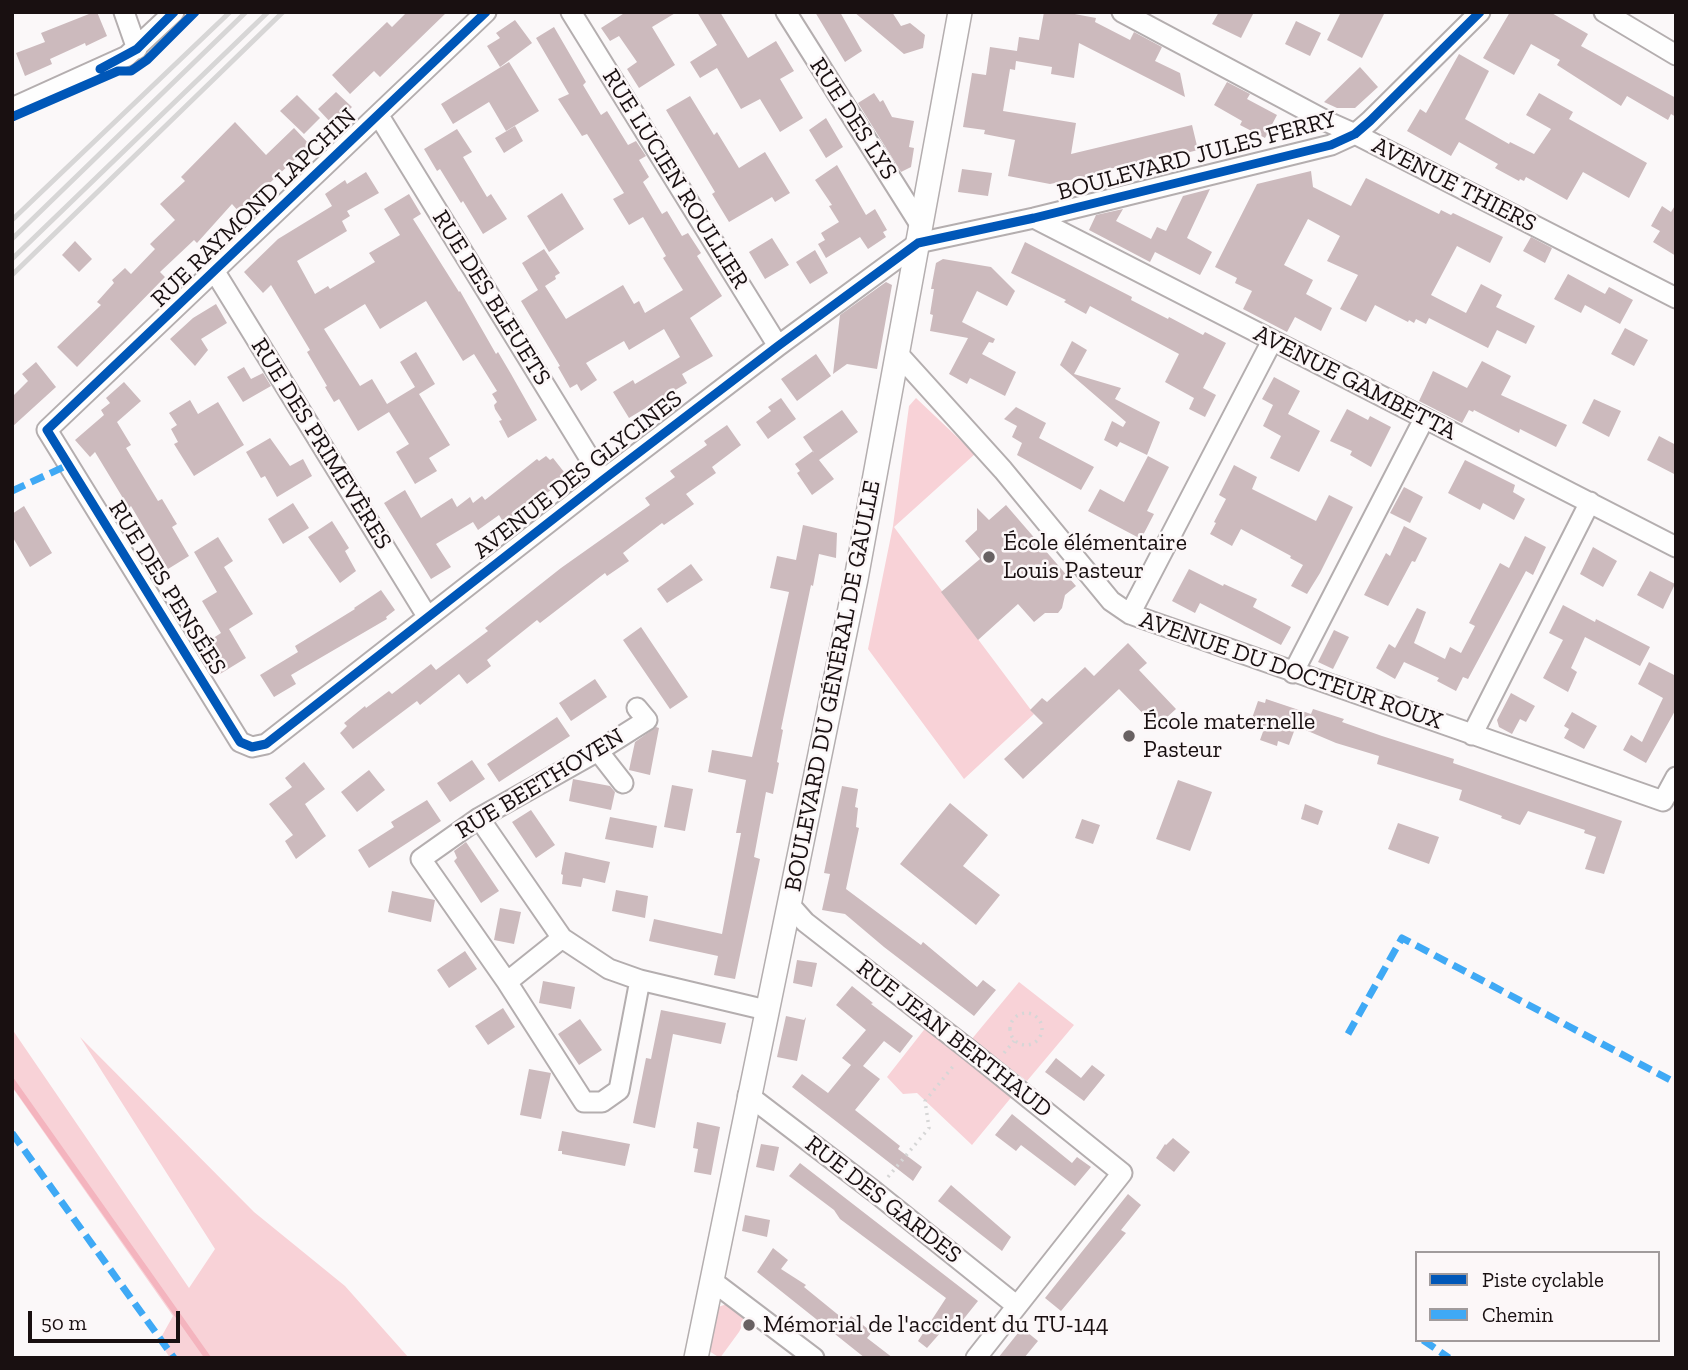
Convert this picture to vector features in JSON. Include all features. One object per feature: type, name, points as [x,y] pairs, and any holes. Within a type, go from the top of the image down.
[{"type":"street","points":[[124,12],[137,49]]},
{"type":"street","points":[[12,108],[127,57],[174,12]]},
{"type":"street","name":"RUE RAYMOND LAPCHIN","points":[[47,430],[486,12]]},
{"type":"street","name":"RUE LUCIEN ROULLIER","points":[[571,12],[778,346]]},
{"type":"street","name":"RUE DES LYS","points":[[786,12],[920,234]]},
{"type":"street","name":"BOULEVARD DU GÉNÉRAL DE GAULLE","points":[[696,1358],[748,1095],[825,732],[960,12]]},
{"type":"street","name":"AVENUE THIERS","points":[[1122,12],[1328,122],[1676,298]]},
{"type":"street","name":"BOULEVARD JULES FERRY","points":[[920,234],[1034,218],[1331,145],[1355,134],[1480,12]]},
{"type":"street","points":[[1604,12],[1676,55]]},
{"type":"street","name":"RUE DES BLEUETS","points":[[379,116],[603,481]]},
{"type":"street","name":"AVENUE GAMBETTA","points":[[1034,218],[1676,547]]},
{"type":"street","name":"AVENUE DES GLYCINES","points":[[266,744],[920,234]]},
{"type":"street","name":"RUE DES PRIMEVÈRES","points":[[215,272],[428,616]]},
{"type":"street","points":[[1130,614],[1272,341]]},
{"type":"street","name":"AVENUE DU DOCTEUR ROUX","points":[[898,354],[1003,470],[1111,601],[1130,614],[1663,802],[1676,777]]},
{"type":"street","points":[[1293,673],[1424,419]]},
{"type":"street","name":"RUE DES PENSÉES","points":[[47,430],[240,742],[252,747],[266,744]]},
{"type":"street","points":[[1472,735],[1590,502]]},
{"type":"street","name":"RUE BEETHOVEN","points":[[507,982],[421,859],[479,818],[647,720],[637,708]]},
{"type":"street","points":[[598,751],[623,783]]},
{"type":"street","points":[[479,818],[562,938],[609,969],[640,980],[766,1010]]},
{"type":"street","name":"RUE JEAN BERTHAUD","points":[[789,904],[805,922],[1122,1173],[1017,1306]]},
{"type":"street","points":[[562,938],[507,982],[584,1102],[602,1102],[619,1090],[640,980]]},
{"type":"street","name":"RUE DES GARDES","points":[[748,1095],[1017,1306]]},
{"type":"street","points":[[711,1280],[814,1358]]},
{"type":"street","points":[[976,1358],[1017,1306]]},
{"type":"path","points":[[1026,1012],[1038,1017],[1043,1028],[1038,1040],[1027,1046],[1014,1041],[1009,1029],[1014,1017],[1026,1012]]},
{"type":"path","points":[[875,1192],[929,1128],[925,1101],[968,1049]]},
{"type":"shaded area","points":[[916,398],[975,454],[894,527],[1034,714],[964,779],[868,649],[893,526],[909,406]]},
{"type":"shaded area","points":[[1019,982],[1074,1025],[1027,1081],[971,1040]]},
{"type":"shaded area","points":[[927,1026],[1014,1094],[972,1145],[917,1093],[903,1094],[887,1077]]},
{"type":"shaded area","points":[[12,1029],[189,1288],[215,1249],[80,1037],[254,1212],[345,1286],[409,1358],[170,1358],[159,1341],[173,1316],[12,1087]]},
{"type":"shaded area","points":[[730,1303],[747,1317],[720,1358],[709,1351],[718,1307]]},
{"type":"building","points":[[97,12],[107,36],[50,59],[52,64],[25,76],[16,53],[45,42],[41,33]]},
{"type":"building","points":[[407,12],[447,12],[380,77],[374,71],[350,94],[332,75],[387,22],[392,27]]},
{"type":"building","points":[[626,12],[677,12],[652,27],[675,65],[639,88],[627,69],[637,62],[619,36],[610,41],[601,28]]},
{"type":"building","points":[[697,12],[720,12],[748,58],[776,41],[794,71],[780,79],[803,118],[780,132],[760,99],[741,109],[717,68],[700,78],[690,62],[717,45]]},
{"type":"building","points":[[815,12],[840,12],[862,51],[845,62]]},
{"type":"building","points":[[854,12],[892,12],[901,26],[910,23],[925,35],[923,48],[904,54]]},
{"type":"building","points":[[1044,12],[1064,12],[1096,18],[1095,22],[1130,40],[1134,32],[1162,47],[1155,61],[1180,73],[1185,97],[1079,43],[1074,78],[1051,74],[1052,67],[1016,61],[1015,70],[1010,69],[1003,111],[1076,123],[1071,154],[1192,125],[1198,150],[1050,184],[1008,176],[1015,140],[984,134],[985,130],[963,127],[972,73],[986,75],[990,47],[1017,51],[1019,37],[1039,40]]},
{"type":"building","points":[[1219,12],[1254,12],[1241,38],[1212,24]]},
{"type":"building","points":[[1341,12],[1385,12],[1362,58],[1327,40]]},
{"type":"building","points":[[1510,12],[1550,12],[1588,34],[1581,46],[1676,98],[1676,117],[1671,114],[1668,120],[1627,96],[1621,106],[1557,65],[1560,60],[1531,44],[1514,75],[1483,58]]},
{"type":"building","points":[[515,20],[532,43],[500,67],[487,46],[500,38],[496,33]]},
{"type":"building","points":[[1296,21],[1321,33],[1310,56],[1285,44]]},
{"type":"building","points":[[554,27],[586,82],[583,85],[601,115],[607,111],[628,145],[636,141],[646,156],[639,160],[649,177],[643,182],[662,214],[667,211],[682,236],[688,233],[701,253],[697,256],[722,296],[690,318],[713,356],[682,374],[687,383],[629,418],[613,392],[633,380],[635,384],[680,357],[664,329],[629,350],[624,341],[586,363],[597,380],[581,391],[577,384],[570,388],[521,301],[538,290],[522,263],[544,249],[560,273],[545,286],[566,319],[623,285],[634,304],[639,301],[645,313],[683,290],[663,258],[666,256],[643,217],[629,225],[613,199],[624,193],[587,134],[582,136],[558,99],[569,94],[536,38]]},
{"type":"building","points":[[1459,54],[1489,71],[1465,119],[1509,144],[1510,142],[1534,154],[1551,129],[1526,115],[1539,93],[1573,112],[1569,119],[1647,163],[1629,198],[1583,172],[1567,200],[1526,177],[1524,181],[1519,181],[1495,168],[1498,164],[1459,142],[1451,156],[1407,131],[1420,109],[1426,113]]},
{"type":"building","points":[[509,62],[539,111],[506,131],[489,102],[453,124],[441,104]]},
{"type":"building","points":[[1360,67],[1378,87],[1355,108],[1337,108],[1324,102]]},
{"type":"building","points":[[1227,82],[1250,94],[1247,99],[1277,115],[1265,138],[1240,125],[1242,121],[1214,105]]},
{"type":"building","points":[[336,92],[352,107],[333,125],[318,109]]},
{"type":"building","points":[[874,93],[880,102],[883,100],[892,117],[914,121],[909,147],[914,148],[911,167],[901,172],[858,103]]},
{"type":"building","points":[[297,95],[320,118],[304,134],[280,111]]},
{"type":"building","points":[[690,96],[714,135],[717,132],[739,168],[765,152],[790,193],[775,202],[772,197],[729,222],[712,194],[715,192],[666,110]]},
{"type":"building","points":[[826,118],[843,147],[826,158],[809,130]]},
{"type":"building","points":[[235,122],[266,155],[294,128],[310,145],[239,212],[232,204],[197,243],[194,240],[160,272],[165,277],[77,367],[57,347],[101,305],[97,302],[114,283],[112,280],[125,268],[131,274],[155,249],[150,244],[175,220],[160,204],[185,181],[181,177]]},
{"type":"building","points":[[515,126],[523,141],[504,153],[495,138]]},
{"type":"building","points":[[457,129],[472,152],[463,157],[487,197],[491,194],[507,219],[483,234],[463,201],[461,203],[424,149]]},
{"type":"building","points":[[837,165],[866,215],[875,209],[887,230],[883,232],[886,237],[868,249],[860,237],[826,258],[818,244],[825,240],[821,233],[839,222],[829,206],[832,205],[815,180]]},
{"type":"building","points":[[962,169],[992,173],[988,196],[958,192]]},
{"type":"building","points":[[1311,171],[1313,187],[1351,206],[1366,178],[1439,214],[1441,210],[1451,215],[1453,213],[1503,237],[1490,263],[1457,246],[1431,295],[1466,313],[1481,284],[1502,295],[1496,307],[1535,326],[1526,344],[1497,330],[1488,348],[1429,318],[1426,324],[1416,319],[1414,323],[1409,320],[1408,322],[1375,305],[1366,322],[1340,309],[1358,275],[1327,261],[1340,236],[1308,219],[1284,265],[1313,280],[1306,294],[1332,308],[1321,331],[1295,317],[1287,332],[1243,309],[1252,291],[1235,283],[1237,278],[1215,267],[1257,184]]},
{"type":"building","points":[[366,172],[379,193],[347,211],[350,216],[342,221],[347,231],[297,261],[315,294],[328,286],[330,289],[375,262],[369,253],[400,235],[384,209],[409,194],[421,214],[413,219],[460,291],[496,354],[498,352],[537,420],[508,438],[494,405],[497,402],[492,394],[497,391],[474,354],[463,361],[426,301],[380,329],[365,304],[324,329],[360,386],[372,379],[387,404],[415,387],[400,362],[416,352],[435,384],[419,394],[450,445],[429,458],[437,471],[415,484],[396,452],[409,444],[389,412],[358,431],[339,399],[334,402],[325,387],[327,386],[307,352],[310,350],[271,285],[263,293],[244,272],[278,239],[332,206],[325,194],[345,180],[347,184]]},
{"type":"building","points":[[1210,189],[1187,238],[1212,252],[1200,275],[1155,252],[1150,262],[1089,230],[1096,215],[1123,209],[1116,221],[1151,239],[1157,227],[1166,231],[1183,196]]},
{"type":"building","points":[[562,193],[584,229],[549,252],[527,216]]},
{"type":"building","points":[[1676,204],[1676,256],[1653,242],[1660,231],[1651,226],[1662,206],[1671,212]]},
{"type":"building","points":[[1531,237],[1552,248],[1545,263],[1523,251]]},
{"type":"building","points":[[772,238],[789,265],[765,279],[749,252]]},
{"type":"building","points":[[75,241],[92,259],[79,272],[62,255]]},
{"type":"building","points":[[1025,242],[1132,297],[1131,300],[1168,319],[1169,317],[1203,335],[1205,332],[1226,343],[1203,388],[1216,395],[1205,417],[1189,409],[1194,398],[1165,382],[1179,354],[1090,306],[1086,314],[1064,302],[1066,300],[1011,273]]},
{"type":"building","points":[[815,250],[828,273],[810,284],[796,262]]},
{"type":"building","points":[[943,259],[991,267],[1015,291],[1007,306],[977,291],[962,322],[995,339],[993,343],[989,342],[982,354],[1016,372],[1005,396],[970,378],[967,384],[949,374],[968,338],[930,331],[934,289],[931,289],[936,263]]},
{"type":"building","points":[[1568,274],[1605,294],[1609,287],[1633,300],[1620,324],[1585,305],[1581,313],[1554,299]]},
{"type":"building","points":[[886,282],[892,285],[877,369],[847,364],[833,374],[840,315]]},
{"type":"building","points":[[216,304],[227,323],[201,339],[208,350],[195,366],[170,339],[193,318]]},
{"type":"building","points":[[1625,328],[1648,340],[1634,366],[1611,354]]},
{"type":"building","points":[[1072,341],[1087,350],[1074,374],[1121,388],[1115,399],[1160,422],[1147,455],[1120,442],[1117,447],[1104,440],[1112,421],[1123,427],[1126,422],[1060,365]]},
{"type":"building","points":[[816,354],[831,376],[797,401],[781,379]]},
{"type":"building","points":[[1482,361],[1511,376],[1501,395],[1567,425],[1556,447],[1520,429],[1519,433],[1474,410],[1469,410],[1462,423],[1419,401],[1433,371],[1467,388]]},
{"type":"building","points":[[36,362],[56,387],[12,427],[12,397],[28,381],[22,374]]},
{"type":"building","points":[[244,367],[251,379],[263,373],[271,386],[243,402],[227,377]]},
{"type":"building","points":[[1274,377],[1300,391],[1288,414],[1320,431],[1299,472],[1270,458],[1281,436],[1263,426],[1273,405],[1262,399]]},
{"type":"building","points":[[124,382],[141,401],[117,422],[131,445],[126,448],[158,501],[162,499],[177,524],[172,527],[189,556],[168,569],[95,452],[90,457],[75,440],[104,415],[101,410],[110,403],[106,398]]},
{"type":"building","points":[[781,398],[796,419],[768,439],[756,422],[771,411],[768,407]]},
{"type":"building","points":[[1594,399],[1621,411],[1609,437],[1582,423]]},
{"type":"building","points":[[190,400],[198,414],[218,402],[244,445],[194,476],[174,444],[178,442],[171,429],[177,425],[169,413]]},
{"type":"building","points":[[1016,407],[1046,423],[1039,438],[1094,467],[1081,490],[1017,455],[1022,443],[1012,437],[1017,426],[1004,419]]},
{"type":"building","points":[[1347,409],[1368,420],[1370,416],[1391,427],[1371,467],[1350,455],[1352,451],[1330,441]]},
{"type":"building","points":[[842,410],[858,432],[819,460],[834,479],[812,495],[797,473],[800,471],[795,464],[813,451],[803,437]]},
{"type":"building","points":[[727,425],[741,445],[712,467],[716,473],[686,494],[694,504],[664,525],[662,523],[623,553],[629,561],[607,576],[605,573],[540,623],[537,620],[487,660],[491,666],[467,684],[459,674],[420,705],[417,701],[353,749],[340,733],[347,726],[344,723],[389,691],[392,694],[431,664],[436,670],[488,631],[485,628],[561,568],[650,505],[645,498],[675,477],[670,471],[707,445],[704,441]]},
{"type":"building","points":[[1659,436],[1676,445],[1676,475],[1647,460]]},
{"type":"building","points":[[270,438],[290,466],[303,459],[312,476],[277,497],[265,476],[261,478],[246,452]]},
{"type":"building","points":[[546,456],[550,460],[553,458],[568,477],[505,525],[499,515],[478,530],[473,522],[436,544],[451,567],[431,579],[384,503],[405,490],[421,518],[452,498],[457,507],[470,497],[473,503],[482,496],[485,500],[537,459],[539,461]]},
{"type":"building","points":[[1148,456],[1169,467],[1147,511],[1154,514],[1141,539],[1088,511],[1100,489],[1124,502]]},
{"type":"building","points":[[1465,460],[1515,485],[1513,492],[1525,499],[1514,520],[1483,503],[1480,510],[1448,493]]},
{"type":"building","points":[[1234,465],[1257,477],[1252,489],[1316,521],[1329,495],[1353,507],[1307,594],[1291,586],[1303,565],[1290,558],[1291,556],[1241,529],[1232,546],[1210,534],[1226,499],[1219,495]]},
{"type":"building","points":[[1404,487],[1423,497],[1410,523],[1390,513]]},
{"type":"building","points":[[293,503],[309,528],[283,544],[268,519]]},
{"type":"building","points":[[1006,505],[1076,586],[1065,595],[1058,613],[1045,613],[1034,622],[1018,604],[978,640],[941,592],[980,559],[965,541],[977,530],[977,508],[989,520]]},
{"type":"building","points":[[24,506],[52,553],[30,567],[12,536],[12,514]]},
{"type":"building","points":[[332,521],[349,548],[345,551],[356,571],[340,583],[308,537]]},
{"type":"building","points":[[803,525],[837,533],[836,558],[819,554],[813,586],[811,585],[781,729],[779,763],[773,794],[766,792],[754,857],[760,859],[735,979],[714,975],[718,956],[649,941],[654,919],[722,934],[741,833],[736,833],[746,780],[708,772],[712,750],[752,757],[789,592],[770,588],[777,556],[796,560]]},
{"type":"building","points":[[1404,526],[1427,538],[1388,606],[1364,595],[1386,553],[1390,556]]},
{"type":"building","points":[[1525,536],[1546,547],[1533,575],[1526,571],[1468,679],[1463,677],[1456,691],[1437,681],[1439,678],[1404,662],[1395,679],[1376,668],[1389,644],[1395,648],[1417,608],[1426,612],[1414,643],[1445,659],[1450,647],[1461,653],[1475,626],[1469,623],[1500,563],[1509,568]]},
{"type":"building","points":[[218,537],[233,561],[224,567],[253,614],[229,629],[246,658],[220,674],[204,644],[221,633],[202,601],[217,592],[194,552]]},
{"type":"building","points":[[1593,547],[1617,561],[1603,587],[1580,574]]},
{"type":"building","points":[[691,564],[703,580],[667,603],[657,589]]},
{"type":"building","points":[[1189,569],[1257,599],[1253,607],[1291,627],[1281,645],[1200,603],[1195,613],[1172,601]]},
{"type":"building","points":[[1650,571],[1675,584],[1663,609],[1637,595]]},
{"type":"building","points":[[381,590],[395,610],[387,619],[291,675],[296,684],[274,697],[260,675],[298,652],[295,646]]},
{"type":"building","points":[[1563,605],[1650,647],[1640,666],[1585,637],[1571,668],[1577,672],[1568,692],[1543,678],[1563,640],[1549,633]]},
{"type":"building","points":[[641,627],[688,697],[670,709],[623,640]]},
{"type":"building","points":[[1334,630],[1349,637],[1333,669],[1318,662]]},
{"type":"building","points":[[1128,643],[1147,663],[1139,670],[1176,709],[1156,727],[1119,689],[1023,779],[1004,759],[1043,723],[1030,710],[1042,698],[1047,702],[1085,667],[1094,676]]},
{"type":"building","points":[[1649,662],[1674,675],[1676,671],[1676,709],[1646,763],[1623,750],[1631,735],[1642,742],[1663,698],[1638,684]]},
{"type":"building","points":[[595,679],[607,697],[571,721],[559,703]]},
{"type":"building","points":[[1511,693],[1535,706],[1526,722],[1520,719],[1512,734],[1499,727],[1497,720]]},
{"type":"building","points":[[1266,699],[1311,714],[1313,709],[1344,719],[1342,722],[1454,759],[1453,763],[1622,821],[1604,874],[1585,869],[1596,837],[1584,833],[1585,830],[1528,811],[1520,825],[1459,800],[1462,790],[1377,764],[1379,756],[1336,743],[1296,726],[1289,745],[1278,741],[1277,746],[1260,740],[1264,729],[1251,721],[1258,701],[1265,703]]},
{"type":"building","points":[[1572,712],[1597,726],[1584,749],[1564,738],[1569,729],[1564,726]]},
{"type":"building","points":[[557,717],[570,736],[499,782],[487,764]]},
{"type":"building","points":[[656,727],[659,728],[650,775],[629,770],[635,742]]},
{"type":"building","points":[[472,760],[485,779],[450,802],[437,783]]},
{"type":"building","points":[[304,762],[325,789],[305,804],[326,836],[296,859],[285,841],[293,835],[269,804],[292,787],[285,778]]},
{"type":"building","points":[[369,770],[385,790],[357,812],[341,792]]},
{"type":"building","points":[[573,779],[610,786],[615,792],[611,810],[569,801]]},
{"type":"building","points":[[1178,780],[1212,792],[1190,851],[1156,839]]},
{"type":"building","points":[[672,785],[693,789],[685,831],[664,827]]},
{"type":"building","points":[[842,786],[858,789],[855,807],[858,808],[856,827],[859,828],[846,889],[921,945],[923,942],[977,987],[983,980],[996,990],[974,1016],[845,914],[822,910],[830,874],[824,873]]},
{"type":"building","points":[[427,800],[441,821],[369,868],[358,850],[394,827],[391,822]]},
{"type":"building","points":[[950,803],[988,835],[963,866],[1000,895],[976,925],[900,864]]},
{"type":"building","points":[[1305,804],[1323,811],[1318,825],[1301,819]]},
{"type":"building","points":[[531,810],[555,845],[536,858],[512,822]]},
{"type":"building","points":[[610,817],[657,826],[653,848],[605,839]]},
{"type":"building","points":[[1082,819],[1100,825],[1093,844],[1075,838]]},
{"type":"building","points":[[1398,823],[1439,837],[1429,864],[1388,849]]},
{"type":"building","points":[[466,842],[499,891],[481,903],[454,861],[457,858],[454,851]]},
{"type":"building","points":[[565,852],[610,862],[605,883],[583,878],[581,887],[562,884]]},
{"type":"building","points":[[616,890],[648,896],[645,918],[612,911]]},
{"type":"building","points":[[392,891],[435,900],[431,922],[388,912]]},
{"type":"building","points":[[500,908],[521,912],[514,944],[494,940]]},
{"type":"building","points":[[465,951],[477,969],[449,988],[437,970]]},
{"type":"building","points":[[797,960],[817,963],[812,987],[793,983]]},
{"type":"building","points":[[543,981],[575,987],[571,1009],[539,1003]]},
{"type":"building","points":[[852,986],[913,1036],[900,1053],[884,1041],[863,1066],[880,1079],[855,1110],[922,1167],[913,1181],[792,1087],[802,1074],[828,1093],[851,1065],[842,1058],[866,1030],[836,1005]]},
{"type":"building","points":[[503,1008],[515,1027],[488,1045],[475,1026]]},
{"type":"building","points":[[661,1010],[726,1023],[721,1044],[673,1034],[655,1128],[633,1123],[646,1058],[651,1059]]},
{"type":"building","points":[[786,1016],[804,1020],[806,1017],[797,1061],[777,1057]]},
{"type":"building","points":[[580,1019],[602,1050],[579,1065],[558,1034]]},
{"type":"building","points":[[1056,1058],[1081,1078],[1092,1065],[1105,1075],[1084,1101],[1045,1072]]},
{"type":"building","points":[[529,1069],[551,1073],[541,1119],[520,1115]]},
{"type":"building","points":[[1012,1114],[1072,1163],[1077,1157],[1091,1167],[1075,1186],[1021,1145],[1016,1151],[995,1135]]},
{"type":"building","points":[[697,1122],[720,1127],[711,1175],[694,1172],[698,1149],[693,1148]]},
{"type":"building","points":[[562,1131],[630,1144],[625,1166],[562,1154],[562,1151],[558,1151]]},
{"type":"building","points":[[1173,1138],[1190,1152],[1174,1172],[1156,1158],[1165,1144]]},
{"type":"building","points":[[761,1144],[779,1147],[774,1171],[756,1167]]},
{"type":"building","points":[[800,1163],[978,1301],[962,1321],[955,1316],[927,1348],[918,1341],[946,1298],[840,1219],[834,1210],[789,1176]]},
{"type":"building","points":[[951,1185],[1011,1237],[1002,1251],[938,1201]]},
{"type":"building","points":[[1128,1194],[1141,1205],[1121,1230],[1126,1233],[1061,1311],[1045,1298]]},
{"type":"building","points":[[745,1215],[770,1220],[767,1237],[742,1231]]},
{"type":"building","points":[[773,1248],[788,1260],[781,1269],[806,1285],[804,1287],[847,1322],[851,1316],[872,1332],[867,1338],[893,1358],[865,1358],[757,1272]]},
{"type":"building","points":[[1022,1328],[1038,1341],[1024,1358],[998,1358]]},
{"type":"waterway","points":[[12,1081],[208,1358]]},
{"type":"railway","points":[[12,220],[230,12]]},
{"type":"railway","points":[[12,239],[246,12]]},
{"type":"railway","points":[[12,259],[268,12]]},
{"type":"railway","points":[[12,275],[283,12]]},
{"type":"marked path","points":[[12,491],[68,465]]},
{"type":"marked path","points":[[1348,1034],[1402,938],[1676,1083]]},
{"type":"marked path","points":[[12,1133],[174,1358]]},
{"type":"marked path","points":[[1426,1342],[1449,1358]]},
{"type":"cycle path","points":[[100,69],[137,49],[174,12]]},
{"type":"cycle path","points":[[12,117],[118,71],[131,71],[147,60],[195,12]]},
{"type":"cycle path","points":[[486,12],[47,430],[240,742],[252,747],[266,744],[603,480],[918,243],[1034,218],[1331,145],[1355,134],[1370,121],[1480,12]]},
{"type":"place","name":"École élémentaire Louis Pasteur","points":[[989,557]]},
{"type":"place","name":"École maternelle Pasteur","points":[[1129,736]]},
{"type":"place","name":"Mémorial de l'accident du TU-144","points":[[749,1325]]}]
